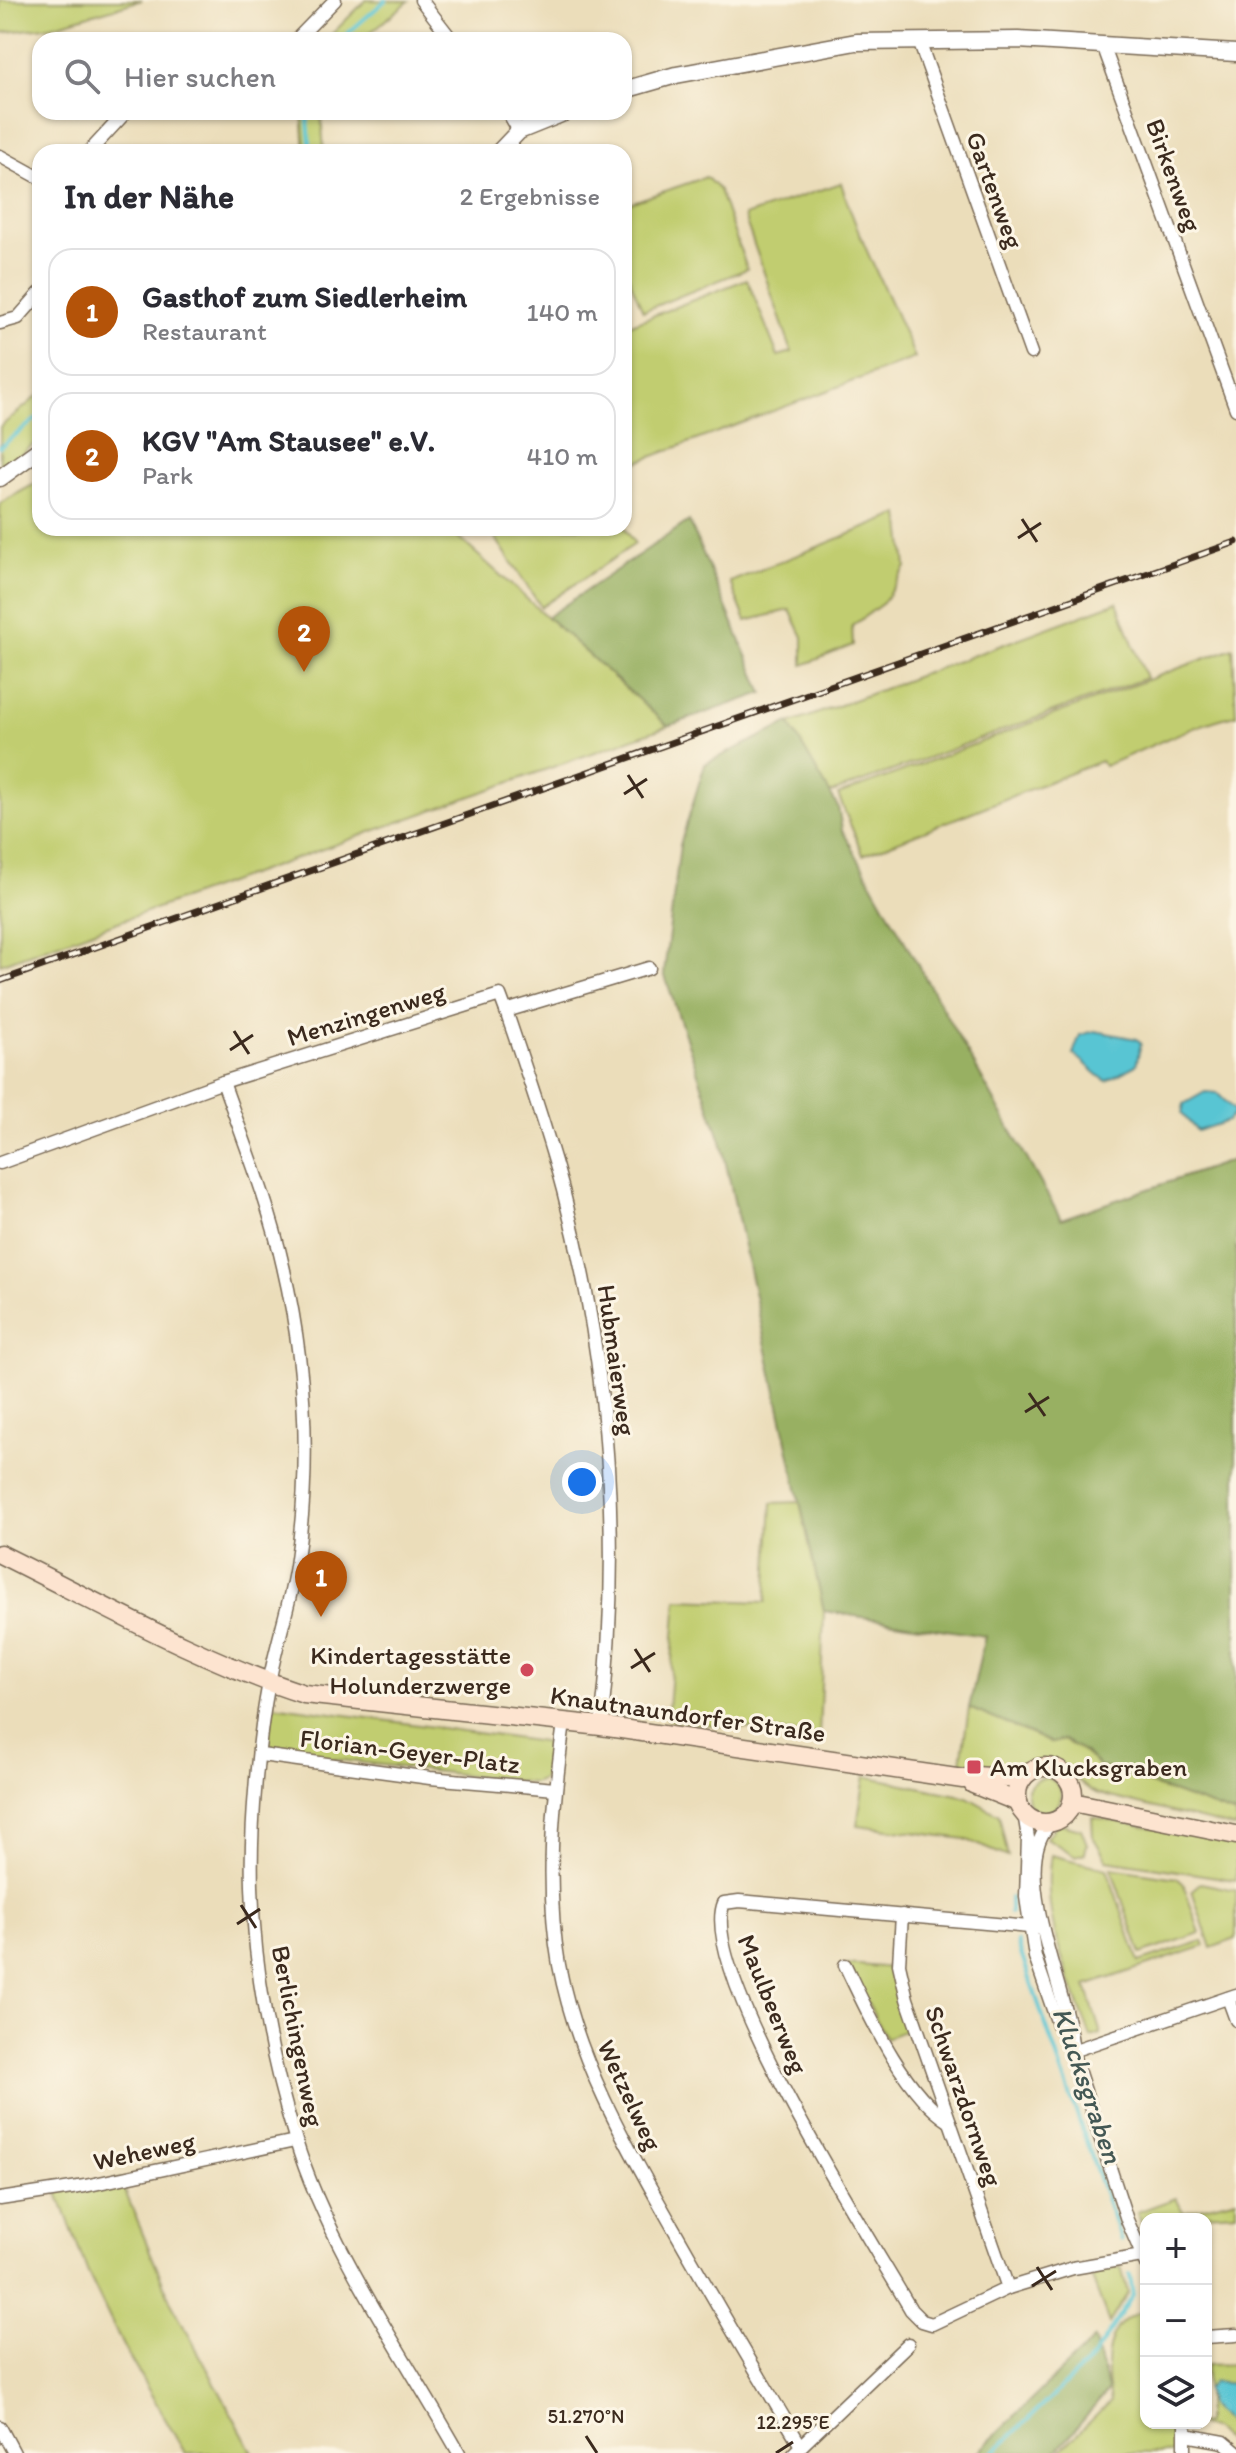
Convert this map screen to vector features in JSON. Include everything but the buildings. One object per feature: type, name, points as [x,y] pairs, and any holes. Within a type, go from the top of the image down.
[{"type":"main road","name":"Knautnaundorfer Straße","points":[[0,1554],[269,1683],[304,1694],[601,1726],[968,1779],[1021,1808]]},
{"type":"main road","points":[[1036,1768],[1057,1770],[1068,1780],[1072,1802],[1067,1812],[1054,1821],[1039,1822],[1021,1808],[1022,1779],[1036,1768]]},
{"type":"main road","name":"Knautnaundorfer Straße","points":[[968,1779],[975,1776],[1022,1779]]},
{"type":"main road","points":[[1072,1802],[1236,1835]]},
{"type":"street","points":[[304,32],[335,0]]},
{"type":"street","points":[[423,1],[446,32]]},
{"type":"street","points":[[632,88],[780,53],[856,42],[1018,40],[1236,53]]},
{"type":"street","name":"Gartenweg","points":[[919,41],[1031,353]]},
{"type":"street","name":"Birkenweg","points":[[1103,45],[1236,409]]},
{"type":"street","points":[[96,144],[119,120]]},
{"type":"street","points":[[513,120],[519,131]]},
{"type":"street","points":[[507,144],[519,131],[546,120]]},
{"type":"street","points":[[0,156],[32,174]]},
{"type":"street","points":[[0,323],[18,318],[32,302]]},
{"type":"street","points":[[0,478],[32,455]]},
{"type":"street","points":[[506,1011],[649,968]]},
{"type":"street","name":"Menzingenweg","points":[[0,1163],[223,1082],[500,995],[506,1011]]},
{"type":"street","name":"Hubmaierweg","points":[[506,1011],[563,1191],[597,1357],[611,1470],[611,1585],[601,1726]]},
{"type":"street","name":"Berlichingenweg","points":[[223,1082],[283,1265],[297,1338],[306,1437],[295,1568],[269,1683],[261,1755],[252,1886],[261,1979],[295,2141],[354,2269],[459,2453]]},
{"type":"street","name":"Wetzelweg","points":[[564,1723],[555,1789],[551,1898],[559,1964],[571,2018],[600,2092],[636,2163],[797,2450]]},
{"type":"street","name":"Florian-Geyer-Platz","points":[[261,1755],[430,1778],[555,1789]]},
{"type":"street","points":[[1021,1808],[1035,1928],[1070,2018],[1072,2051],[1140,2248]]},
{"type":"street","points":[[1035,1928],[1036,1862],[1043,1832],[1054,1821]]},
{"type":"street","name":"Maulbeerweg","points":[[1008,2288],[932,2324],[922,2321],[911,2310],[780,2083],[738,1989],[719,1928],[724,1903],[739,1901],[1035,1928]]},
{"type":"street","name":"Schwarzdornweg","points":[[902,1915],[899,1964],[907,1999],[1008,2288]]},
{"type":"street","points":[[845,1965],[880,2035],[910,2080],[937,2114],[950,2122]]},
{"type":"street","points":[[1072,2051],[1232,1996],[1236,2020]]},
{"type":"street","name":"Weheweg","points":[[0,2199],[85,2186],[295,2141]]},
{"type":"street","points":[[1008,2288],[1073,2268],[1140,2260]]},
{"type":"street","points":[[1212,2337],[1236,2335]]},
{"type":"street","points":[[797,2450],[908,2344]]},
{"type":"street","points":[[0,2427],[14,2453]]},
{"type":"street","points":[[1185,2453],[1186,2429],[1224,2442],[1236,2452]]},
{"type":"green space","points":[[0,0],[142,0],[52,26],[0,33]]},
{"type":"green space","points":[[366,0],[409,1],[371,32],[334,32]]},
{"type":"green space","points":[[303,120],[322,120],[323,144],[304,144]]},
{"type":"green space","points":[[706,177],[719,190],[747,269],[643,311],[632,285],[632,202]]},
{"type":"green space","points":[[841,183],[866,250],[915,358],[632,464],[632,324],[747,279],[778,356],[792,352],[744,216]]},
{"type":"green space","points":[[32,401],[32,446],[0,470],[0,427]]},
{"type":"green space","points":[[32,485],[32,536],[457,536],[668,726],[0,964],[0,503]]},
{"type":"green space","points":[[900,514],[906,567],[883,603],[852,626],[853,645],[803,665],[803,637],[790,610],[746,621],[730,582]]},
{"type":"green space","points":[[689,521],[763,693],[668,726],[547,617]]},
{"type":"green space","points":[[494,536],[630,536],[635,544],[541,607]]},
{"type":"green space","points":[[1117,602],[1146,678],[829,794],[789,724]]},
{"type":"green space","points":[[1233,648],[1236,715],[1186,731],[1104,766],[1101,761],[863,855],[838,795]]},
{"type":"green space","points":[[789,723],[838,807],[842,830],[1061,1219],[1236,1159],[1236,1815],[1100,1766],[1064,1740],[1052,1743],[969,1708],[985,1636],[824,1611],[721,1141],[664,973],[680,845],[705,764]]},
{"type":"green space","points":[[800,1502],[824,1611],[819,1736],[667,1720],[677,1599],[766,1602],[772,1503]]},
{"type":"green space","points":[[273,1705],[550,1743],[543,1779],[533,1783],[273,1752],[267,1748]]},
{"type":"green space","points":[[969,1708],[1052,1743],[1063,1740],[1080,1749],[1100,1766],[1236,1815],[1236,1828],[1098,1794],[1050,1759],[996,1772],[994,1767],[961,1762]]},
{"type":"green space","points":[[865,1776],[967,1797],[999,1815],[1008,1857],[965,1839],[857,1825]]},
{"type":"green space","points":[[1044,1778],[1056,1783],[1061,1795],[1056,1807],[1044,1812],[1032,1807],[1027,1795],[1032,1783]]},
{"type":"green space","points":[[1092,1817],[1236,1842],[1236,1880],[1107,1860],[1093,1837]]},
{"type":"green space","points":[[1058,1823],[1081,1829],[1087,1844],[1085,1853],[1076,1856],[1046,1838]]},
{"type":"green space","points":[[1051,1855],[1107,1869],[1139,1962],[1203,1941],[1205,1946],[1086,1986],[1101,2034],[1091,2037],[1066,1971],[1053,1925],[1049,1879]]},
{"type":"green space","points":[[1111,1868],[1177,1878],[1183,1883],[1200,1933],[1141,1954]]},
{"type":"green space","points":[[1200,1883],[1236,1890],[1236,1939],[1211,1948],[1192,1890]]},
{"type":"green space","points":[[847,1964],[892,1968],[901,2008],[906,2008],[912,2028],[886,2038]]},
{"type":"green space","points":[[120,2179],[171,2302],[253,2453],[185,2453],[123,2346],[88,2273],[57,2190]]},
{"type":"green space","points":[[1176,2198],[1183,2212],[1236,2199],[1236,2212],[1140,2213],[1140,2219],[1137,2212]]},
{"type":"green space","points":[[1121,2267],[1128,2293],[1109,2323],[1090,2273]]},
{"type":"green space","points":[[1140,2313],[1140,2429],[1173,2429],[1173,2453],[1058,2453],[1110,2402],[1107,2374],[1109,2346],[1121,2324]]},
{"type":"green space","points":[[1094,2339],[1108,2391],[1054,2453],[977,2453]]},
{"type":"green space","points":[[1236,2364],[1236,2449],[1212,2429],[1212,2365]]},
{"type":"water","points":[[1095,1031],[1137,1039],[1141,1043],[1136,1065],[1107,1081],[1099,1076],[1073,1054],[1080,1035]]},
{"type":"water","points":[[1205,1092],[1217,1093],[1236,1112],[1228,1121],[1197,1131],[1182,1114],[1184,1104]]},
{"type":"water","points":[[1212,2383],[1236,2384],[1236,2428],[1212,2408]]},
{"type":"waterway","points":[[349,32],[386,0]]},
{"type":"waterway","points":[[308,120],[310,144]]},
{"type":"waterway","points":[[0,447],[32,422]]},
{"type":"waterway","name":"Klucksgraben","points":[[1010,1898],[1010,1913]]},
{"type":"waterway","name":"Klucksgraben","points":[[1017,1942],[1121,2241]]},
{"type":"waterway","name":"Klucksgraben","points":[[993,2453],[1093,2357],[1133,2295],[1130,2275]]},
{"type":"railway","points":[[0,981],[1236,542]]},
{"type":"place","name":"KGV \"Am Stausee\" e.V.","points":[[304,672]]},
{"type":"place","name":"Gasthof zum Siedlerheim","points":[[321,1617]]},
{"type":"place","name":"Kindertagesstätte Holunderzwerge","points":[[527,1670]]},
{"type":"place","name":"Am Klucksgraben","points":[[974,1767]]}]
